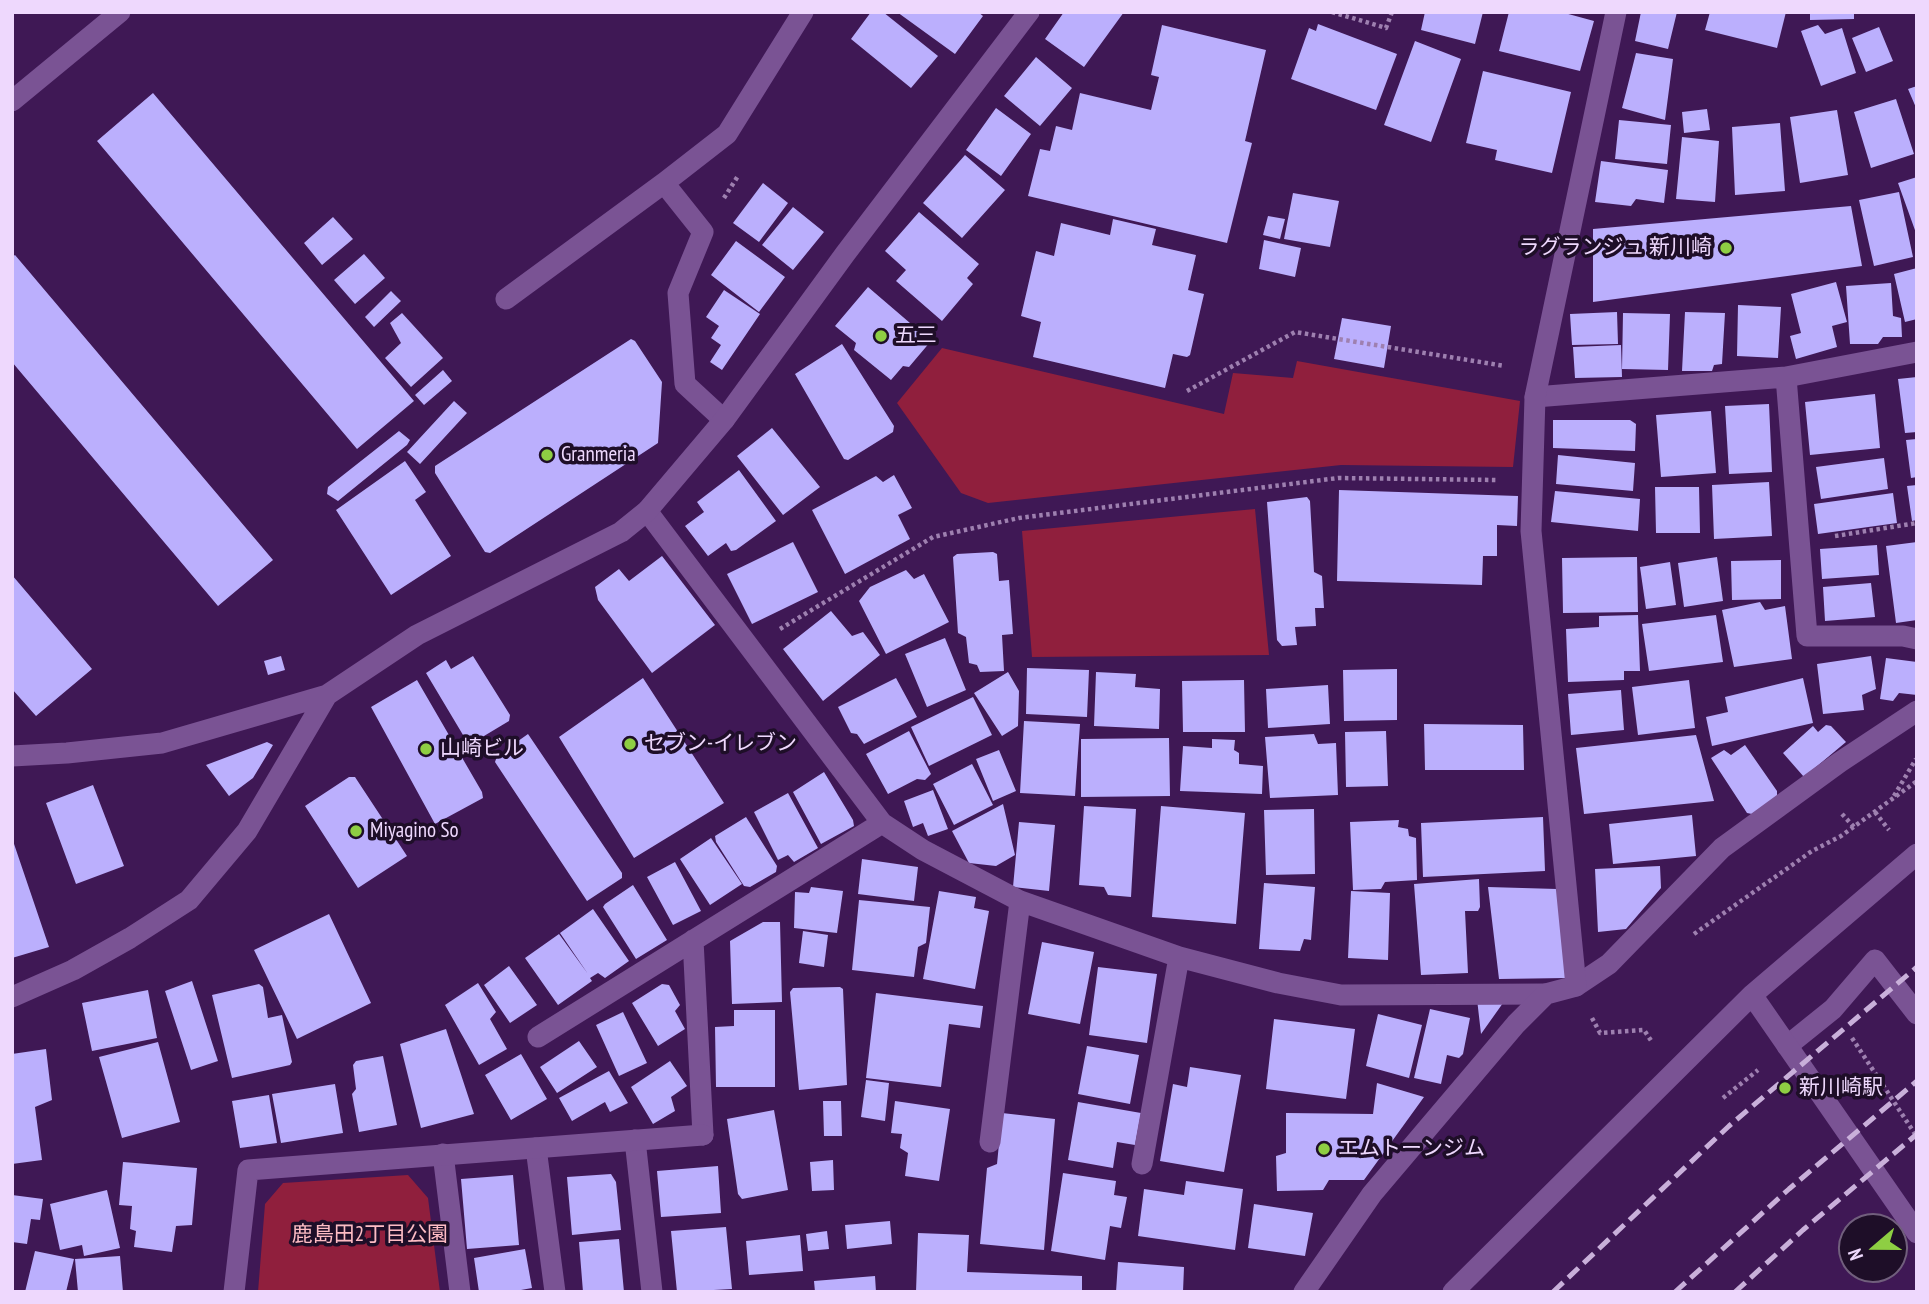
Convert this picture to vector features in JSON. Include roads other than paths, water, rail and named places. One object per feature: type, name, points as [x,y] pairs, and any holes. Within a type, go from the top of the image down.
[{"type":"street","points":[[12,102],[120,12]]},
{"type":"street","points":[[506,299],[727,134],[803,12]]},
{"type":"street","points":[[12,756],[162,743],[327,695],[417,635],[621,532],[647,510],[724,420],[845,254],[1029,12]]},
{"type":"street","points":[[1576,986],[1531,531],[1535,397],[1616,12]]},
{"type":"street","points":[[664,183],[703,232],[678,293],[685,384],[724,420]]},
{"type":"street","points":[[1535,397],[1786,377],[1917,352]]},
{"type":"street","points":[[1786,377],[1807,636],[1903,636],[1917,639]]},
{"type":"street","points":[[647,510],[882,823],[923,850],[1020,901],[1179,957],[1278,983],[1340,995],[1546,994],[1576,986],[1609,964],[1722,848],[1840,762],[1917,711]]},
{"type":"street","points":[[12,997],[73,970],[189,900],[247,831],[327,695]]},
{"type":"street","points":[[538,1037],[882,823]]},
{"type":"street","points":[[1452,1292],[1752,995],[1917,854]]},
{"type":"street","points":[[990,1142],[1020,901]]},
{"type":"street","points":[[234,1292],[248,1170],[703,1135],[693,940]]},
{"type":"street","points":[[1142,1164],[1179,957]]},
{"type":"street","points":[[1787,1046],[1833,1009],[1875,960],[1917,1014]]},
{"type":"street","points":[[1304,1292],[1372,1194],[1516,1024],[1546,994]]},
{"type":"street","points":[[1752,995],[1917,1233]]},
{"type":"street","points":[[635,1140],[652,1292]]},
{"type":"street","points":[[536,1148],[555,1292]]},
{"type":"street","points":[[443,1154],[460,1292]]},
{"type":"railway","points":[[1553,1292],[1729,1126],[1917,967]]},
{"type":"railway","points":[[1675,1292],[1789,1189],[1917,1081]]},
{"type":"railway","points":[[1735,1292],[1803,1230],[1917,1134]]},
{"type":"place","name":"ラグランジュ 新川崎","points":[[1726,248]]},
{"type":"place","name":"五三","points":[[881,336]]},
{"type":"place","name":"Granmeria","points":[[547,455]]},
{"type":"place","name":"セブン-イレブン","points":[[630,744]]},
{"type":"place","name":"山崎ビル","points":[[426,749]]},
{"type":"place","name":"Miyagino So","points":[[356,831]]},
{"type":"place","name":"新川崎駅","points":[[1785,1088]]},
{"type":"place","name":"エムトーンジム","points":[[1324,1149]]},
{"type":"park label","name":"鹿島田2丁目公園","points":[[370,1235]]}]
